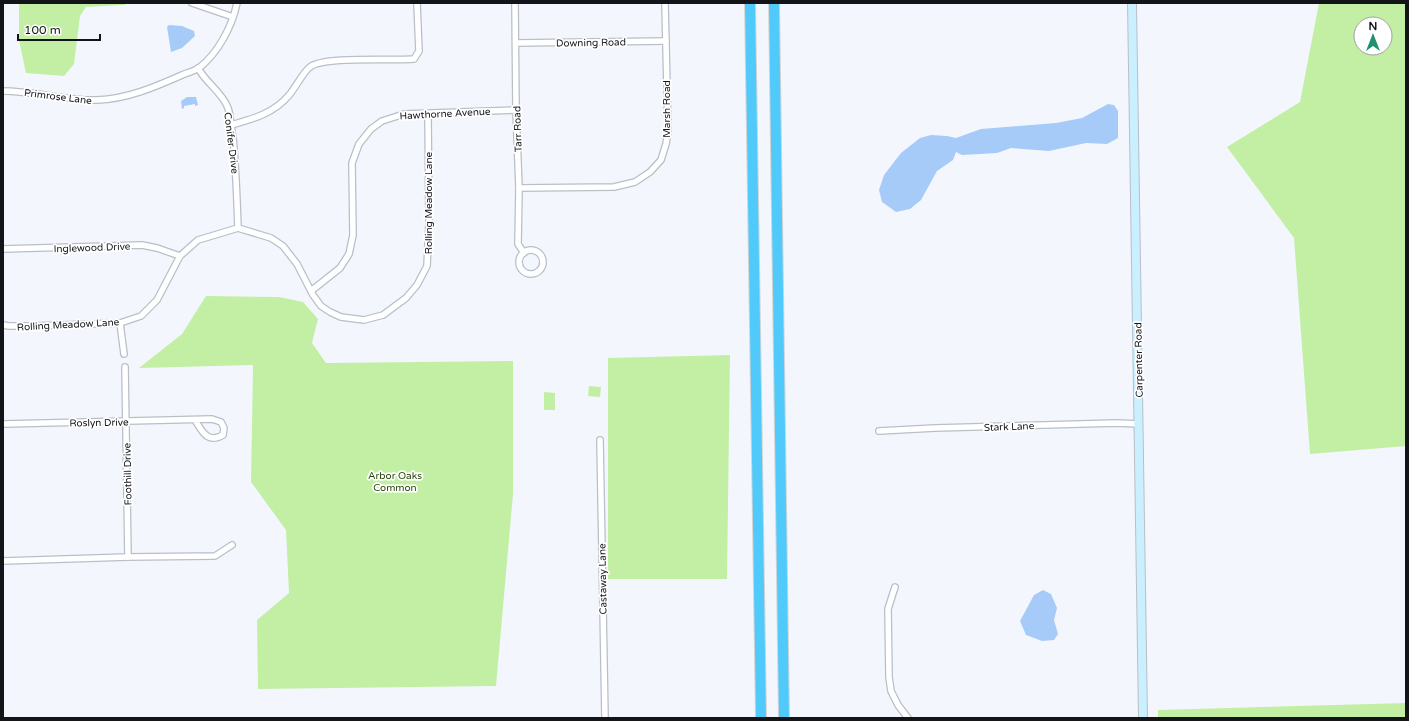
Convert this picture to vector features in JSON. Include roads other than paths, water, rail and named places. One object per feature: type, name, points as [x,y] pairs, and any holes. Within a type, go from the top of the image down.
[{"type":"highway","points":[[750,3],[761,718]]},
{"type":"highway","points":[[774,3],[784,718]]},
{"type":"main road","name":"Carpenter Road","points":[[1132,3],[1143,718]]},
{"type":"street","points":[[192,3],[233,18]]},
{"type":"street","name":"Primrose Lane","points":[[3,91],[20,91],[78,100],[106,99],[150,89],[198,68],[215,51],[229,29],[237,3]]},
{"type":"street","points":[[231,125],[258,117],[275,109],[288,96],[310,67],[327,61],[414,58],[419,51],[416,3]]},
{"type":"street","name":"Tarr Road","points":[[515,3],[516,110],[519,188],[518,244],[524,253]]},
{"type":"street","name":"Marsh Road","points":[[519,188],[614,187],[635,182],[650,172],[660,160],[667,137],[665,3]]},
{"type":"street","name":"Downing Road","points":[[516,43],[666,41]]},
{"type":"street","name":"Conifer Drive","points":[[198,68],[201,74],[222,97],[228,108],[237,180],[238,228]]},
{"type":"street","name":"Hawthorne Avenue","points":[[311,291],[335,272],[346,260],[349,254],[353,235],[352,163],[357,149],[371,128],[393,116],[404,114],[516,110]]},
{"type":"street","name":"Rolling Meadow Lane","points":[[3,325],[33,326],[120,323],[141,316],[157,300],[180,256],[198,240],[238,228],[270,238],[283,246],[297,264],[311,291],[321,306],[330,312],[341,317],[364,320],[383,315],[406,298],[417,285],[423,276],[428,260],[428,114]]},
{"type":"street","name":"Inglewood Drive","points":[[3,249],[142,246],[157,248],[180,256]]},
{"type":"street","points":[[531,250],[541,255],[543,266],[538,272],[530,274],[523,271],[519,263],[524,253],[531,250]]},
{"type":"street","points":[[120,323],[124,354]]},
{"type":"street","name":"Foothill Drive","points":[[125,367],[128,557]]},
{"type":"street","name":"Roslyn Drive","points":[[3,424],[212,419],[221,422],[224,428],[223,435],[218,438],[210,438],[204,435],[195,420]]},
{"type":"street","name":"Stark Lane","points":[[879,431],[1117,423],[1139,424]]},
{"type":"street","name":"Castaway Lane","points":[[600,440],[605,718]]},
{"type":"street","points":[[3,561],[214,556],[232,545]]},
{"type":"street","points":[[895,587],[888,610],[889,677],[892,691],[898,705],[908,718]]},
{"type":"water","points":[[169,25],[182,26],[194,31],[195,36],[182,48],[171,52],[167,27]]},
{"type":"water","points":[[187,97],[196,97],[198,105],[195,106],[195,104],[184,106],[182,109],[181,101]]},
{"type":"water","points":[[1108,104],[1114,105],[1118,111],[1118,138],[1107,144],[1086,143],[1049,151],[1011,148],[997,153],[962,155],[956,152],[953,160],[937,171],[921,200],[910,209],[896,212],[882,202],[879,190],[884,175],[901,153],[920,138],[931,135],[956,138],[981,129],[1056,123],[1082,118]]},
{"type":"water","points":[[1043,590],[1051,594],[1057,608],[1054,620],[1058,634],[1054,640],[1042,641],[1026,635],[1020,621],[1034,595]]},
{"type":"park label","name":"Arbor Oaks Common","points":[[395,480]]}]
